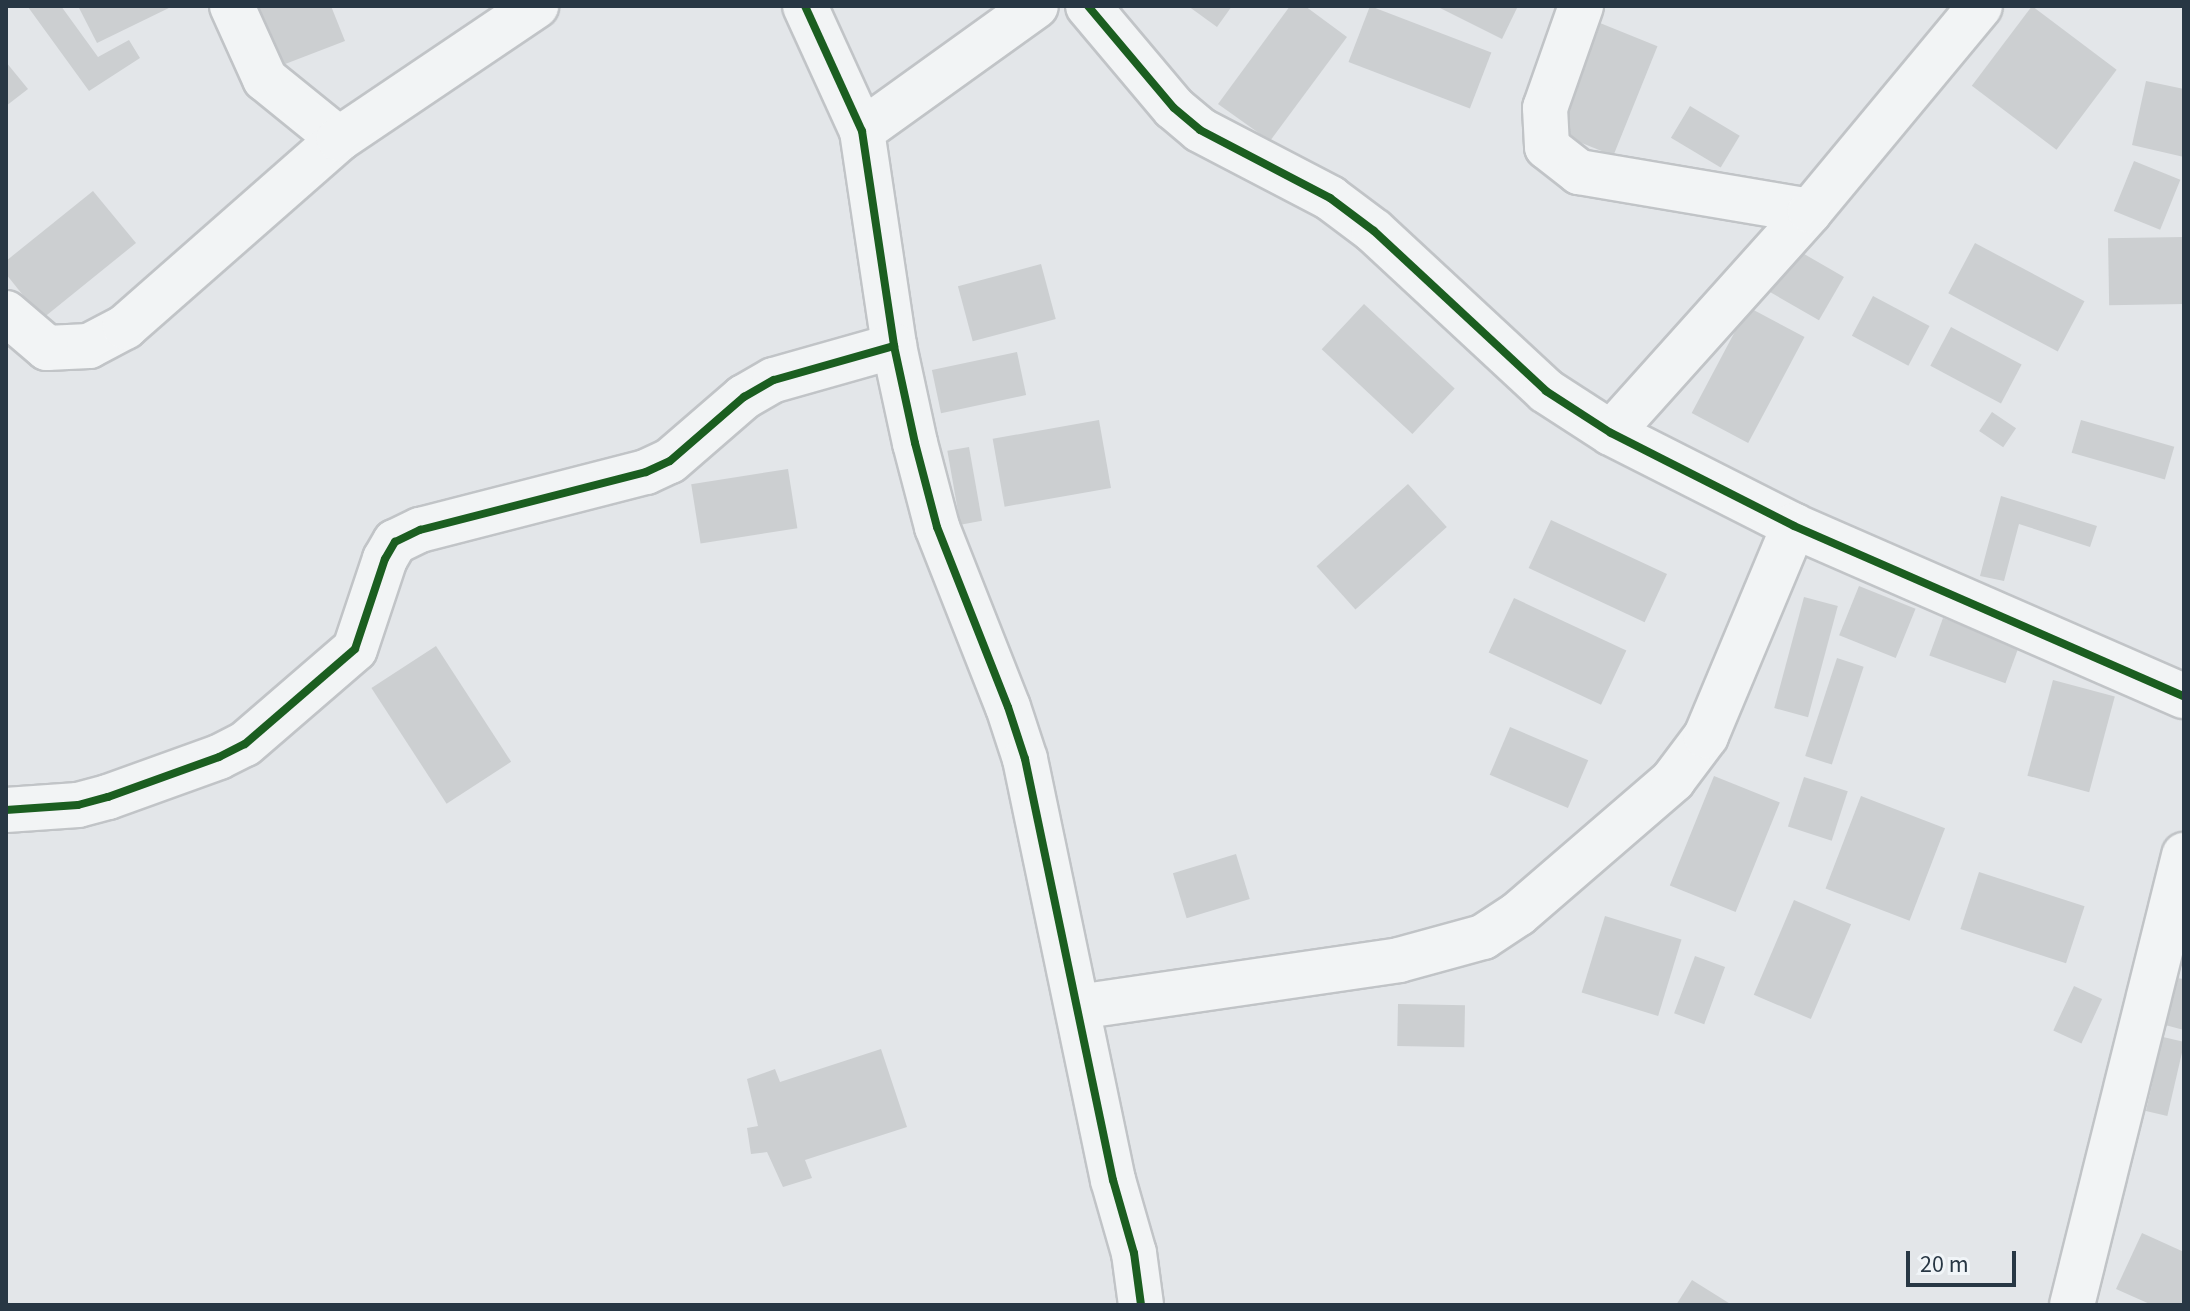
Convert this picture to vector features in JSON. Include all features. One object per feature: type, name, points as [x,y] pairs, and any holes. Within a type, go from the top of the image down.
[{"type":"street","points":[[232,6],[265,79],[339,139]]},
{"type":"street","points":[[6,313],[47,348],[89,346],[125,327],[339,139],[536,6]]},
{"type":"street","points":[[805,6],[862,131],[894,346],[937,527],[1008,707],[1025,759],[1113,1180],[1134,1253],[1141,1305]]},
{"type":"street","points":[[862,131],[1036,6]]},
{"type":"street","points":[[1088,6],[1174,108],[1200,130],[1330,198],[1374,231],[1546,391],[1611,433],[1794,526],[2184,696]]},
{"type":"street","points":[[1581,6],[1545,108],[1547,147],[1579,172],[1810,211]]},
{"type":"street","points":[[1611,433],[1810,211],[1980,6]]},
{"type":"street","points":[[6,810],[78,805],[108,797],[219,757],[245,744],[355,649],[385,559],[395,542],[420,530],[646,472],[670,461],[744,397],[774,380],[894,346]]},
{"type":"street","points":[[1078,1007],[1399,960],[1483,937],[1495,930],[1518,914],[1673,780],[1698,747],[1706,736],[1794,526]]},
{"type":"street","points":[[2072,1305],[2184,855]]},
{"type":"building","points":[[61,6],[98,57],[129,40],[140,58],[89,91],[28,7]]},
{"type":"building","points":[[78,6],[173,6],[97,43]]},
{"type":"building","points":[[256,6],[331,6],[345,41],[280,66]]},
{"type":"building","points":[[1188,6],[1232,6],[1217,27]]},
{"type":"building","points":[[1290,6],[1305,6],[1347,37],[1270,141],[1218,104]]},
{"type":"building","points":[[1370,6],[1491,53],[1470,109],[1348,62]]},
{"type":"building","points":[[1436,6],[1518,6],[1502,39]]},
{"type":"building","points":[[2032,6],[2117,70],[2056,150],[1972,86]]},
{"type":"building","points":[[1600,23],[1657,46],[1613,156],[1556,132]]},
{"type":"building","points":[[6,62],[28,89],[6,106]]},
{"type":"building","points":[[2146,81],[2184,89],[2184,157],[2132,145]]},
{"type":"building","points":[[1690,106],[1740,136],[1721,168],[1671,138]]},
{"type":"building","points":[[2134,161],[2180,180],[2160,230],[2114,211]]},
{"type":"building","points":[[93,191],[136,243],[42,319],[6,274],[6,261]]},
{"type":"building","points":[[2183,237],[2184,304],[2109,305],[2108,238]]},
{"type":"building","points":[[1975,243],[2084,301],[2058,352],[1948,293]]},
{"type":"building","points":[[1792,247],[1844,277],[1819,320],[1767,290]]},
{"type":"building","points":[[1041,264],[1056,319],[973,341],[958,286]]},
{"type":"building","points":[[1873,296],[1930,326],[1908,366],[1852,336]]},
{"type":"building","points":[[1364,304],[1455,389],[1412,434],[1322,349]]},
{"type":"building","points":[[1748,307],[1805,337],[1748,443],[1692,413]]},
{"type":"building","points":[[1951,327],[2022,365],[2001,403],[1930,366]]},
{"type":"building","points":[[1017,352],[1026,395],[941,413],[932,370]]},
{"type":"building","points":[[1992,412],[2016,428],[2003,447],[1979,431]]},
{"type":"building","points":[[1099,420],[1111,488],[1005,507],[993,439]]},
{"type":"building","points":[[2081,420],[2174,447],[2165,479],[2072,453]]},
{"type":"building","points":[[969,447],[982,521],[960,525],[947,451]]},
{"type":"building","points":[[788,469],[797,528],[701,544],[691,484]]},
{"type":"building","points":[[1408,484],[1447,527],[1355,609],[1317,566]]},
{"type":"building","points":[[2001,496],[2097,526],[2090,547],[2019,524],[2004,581],[1980,576]]},
{"type":"building","points":[[1551,520],[1667,574],[1645,622],[1529,568]]},
{"type":"building","points":[[1859,586],[1916,609],[1896,658],[1839,635]]},
{"type":"building","points":[[1804,597],[1838,606],[1808,717],[1774,708]]},
{"type":"building","points":[[1514,598],[1626,650],[1601,705],[1489,652]]},
{"type":"building","points":[[1943,618],[2019,646],[2005,683],[1929,656]]},
{"type":"building","points":[[436,646],[511,762],[447,804],[371,688]]},
{"type":"building","points":[[1837,658],[1864,667],[1832,765],[1805,756]]},
{"type":"building","points":[[2053,680],[2115,697],[2089,792],[2027,776]]},
{"type":"building","points":[[1510,727],[1588,760],[1568,808],[1490,775]]},
{"type":"building","points":[[1714,776],[1780,803],[1736,912],[1670,885]]},
{"type":"building","points":[[1804,777],[1848,791],[1832,841],[1788,826]]},
{"type":"building","points":[[1861,796],[1945,828],[1910,921],[1826,888]]},
{"type":"building","points":[[1236,854],[1250,899],[1187,918],[1173,873]]},
{"type":"building","points":[[1979,872],[2085,906],[2066,963],[1960,929]]},
{"type":"building","points":[[1794,900],[1851,924],[1811,1019],[1754,995]]},
{"type":"building","points":[[1605,916],[1682,939],[1658,1016],[1582,993]]},
{"type":"building","points":[[1695,956],[1725,967],[1704,1024],[1674,1013]]},
{"type":"building","points":[[2176,978],[2184,979],[2184,1030],[2165,1025]]},
{"type":"building","points":[[2074,986],[2102,999],[2081,1044],[2053,1030]]},
{"type":"building","points":[[1398,1004],[1465,1005],[1464,1047],[1397,1046]]},
{"type":"building","points":[[2163,1037],[2184,1042],[2167,1116],[2146,1111]]},
{"type":"building","points":[[881,1049],[907,1127],[805,1160],[812,1178],[783,1187],[767,1152],[751,1154],[747,1128],[758,1126],[747,1079],[775,1069],[780,1082]]},
{"type":"building","points":[[2142,1233],[2184,1252],[2184,1305],[2152,1305],[2116,1289]]},
{"type":"building","points":[[1692,1280],[1732,1305],[1676,1305]]},
{"type":"cycle path","points":[[805,6],[862,131],[894,346],[915,443],[937,527],[1008,707],[1025,759],[1113,1180],[1134,1253],[1141,1305]]},
{"type":"cycle path","points":[[1088,6],[1174,108],[1200,130],[1330,198],[1374,231],[1546,391],[1611,433],[1794,526],[2184,696]]},
{"type":"cycle path","points":[[6,810],[78,805],[108,797],[219,757],[245,744],[355,649],[385,559],[395,542],[420,530],[646,472],[670,461],[744,397],[774,380],[894,346]]}]
